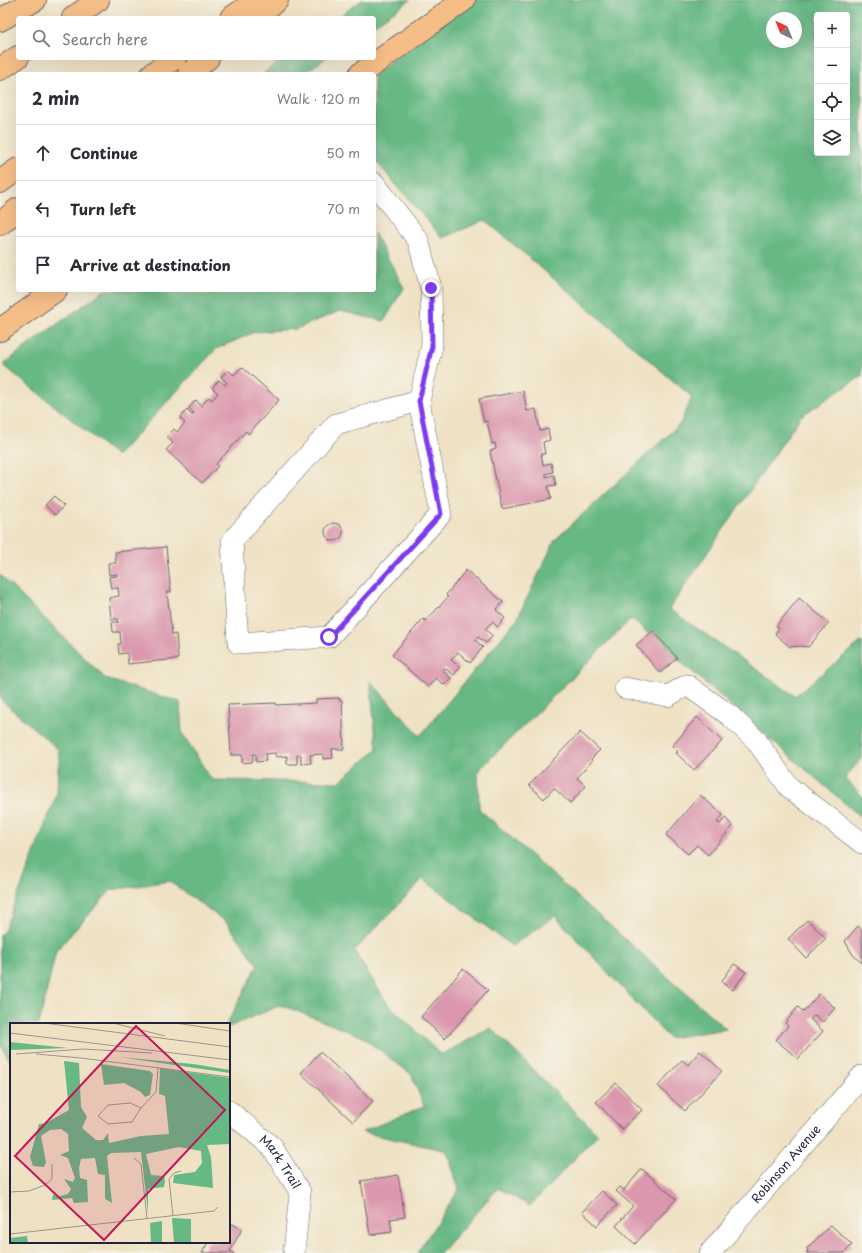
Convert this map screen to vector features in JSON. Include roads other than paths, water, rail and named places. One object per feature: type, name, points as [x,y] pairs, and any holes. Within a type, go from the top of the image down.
[{"type":"main road","points":[[0,20],[35,0]]},
{"type":"main road","points":[[76,16],[98,0]]},
{"type":"main road","points":[[234,16],[257,0]]},
{"type":"main road","points":[[258,16],[277,0]]},
{"type":"main road","points":[[363,72],[464,0]]},
{"type":"main road","points":[[0,69],[16,58]]},
{"type":"main road","points":[[155,72],[172,60]]},
{"type":"main road","points":[[191,72],[206,60]]},
{"type":"main road","points":[[0,182],[16,170]]},
{"type":"main road","points":[[0,224],[16,211]]},
{"type":"main road","points":[[0,330],[53,292]]},
{"type":"street","points":[[376,186],[418,240],[431,288],[432,346],[419,401],[441,514],[329,637],[238,643],[232,541],[336,424],[419,401]]},
{"type":"street","points":[[625,688],[668,696],[687,685],[729,715],[756,740],[788,787],[862,843]]},
{"type":"street","name":"Robinson Avenue","points":[[710,1253],[862,1076]]},
{"type":"street","name":"Mark Trail","points":[[230,1112],[272,1147],[300,1192],[294,1253]]}]
